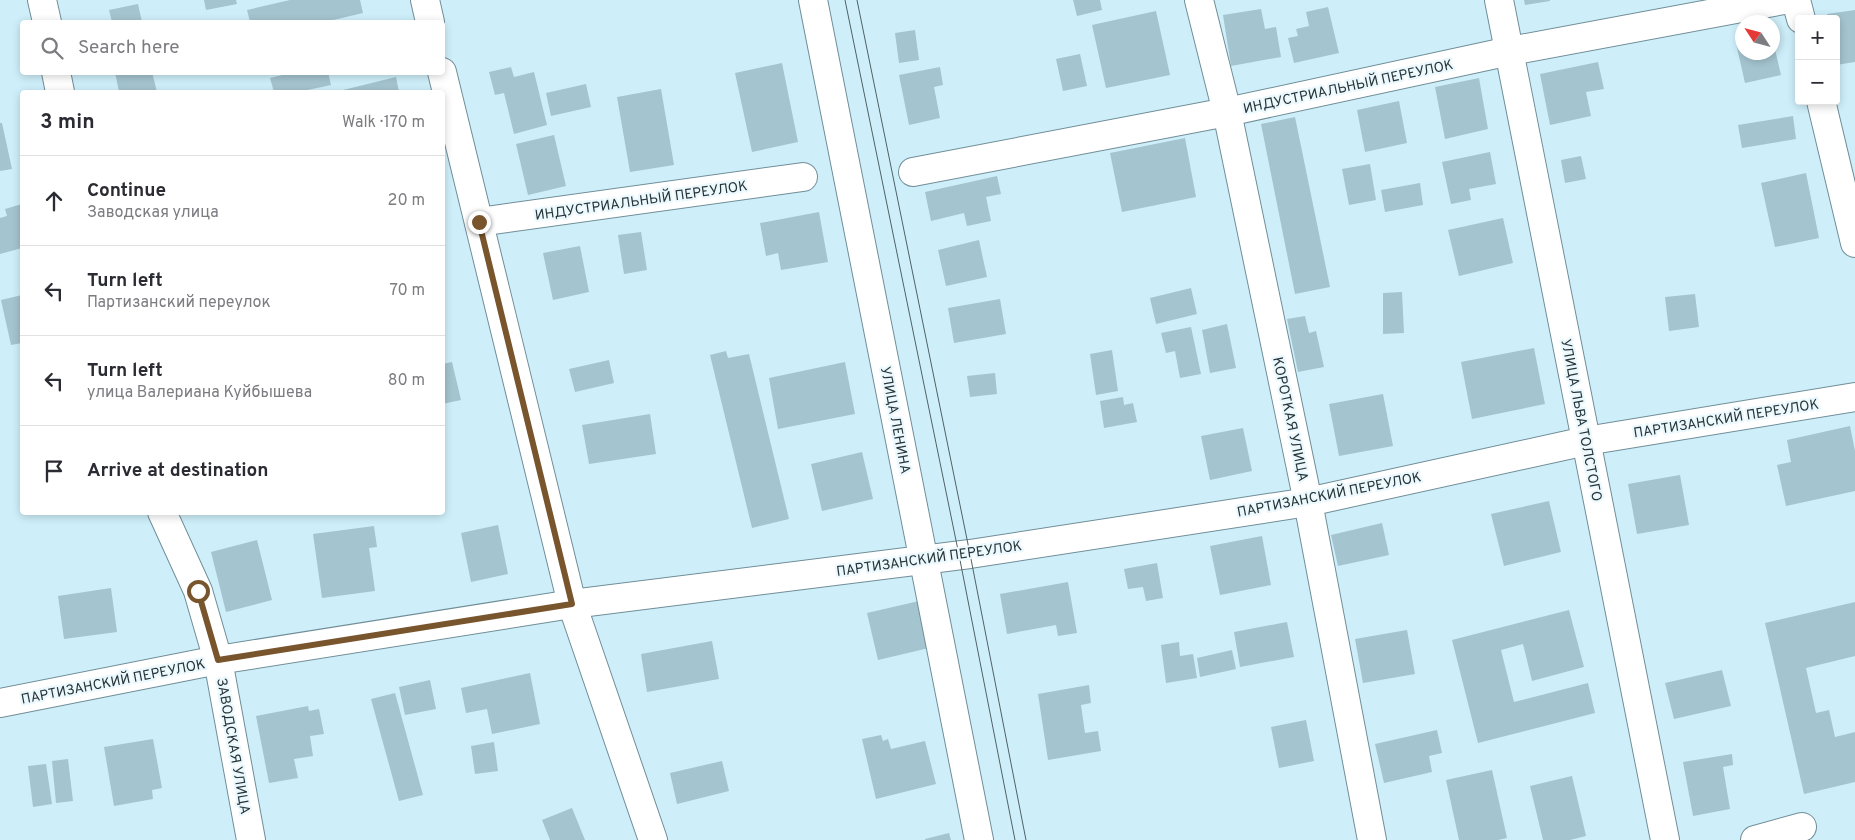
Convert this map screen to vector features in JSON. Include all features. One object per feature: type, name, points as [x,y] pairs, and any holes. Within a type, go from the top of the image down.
[{"type":"street","points":[[42,0],[47,20]]},
{"type":"street","points":[[425,0],[430,20]]},
{"type":"street","name":"УЛИЦА ЛЕНИНА","points":[[813,0],[980,840]]},
{"type":"street","name":"КОРОТКАЯ УЛИЦА","points":[[1198,0],[1227,112],[1308,502],[1372,840]]},
{"type":"street","name":"УЛИЦА ЛЬВА ТОЛСТОГО","points":[[1498,0],[1510,51],[1664,840]]},
{"type":"street","name":"ИНДУСТРИАЛЬНЫЙ ПЕРЕУЛОК","points":[[913,172],[1227,112],[1510,51],[1784,0]]},
{"type":"street","points":[[1796,0],[1800,15]]},
{"type":"street","points":[[57,75],[60,90]]},
{"type":"street","points":[[443,75],[572,604],[653,840]]},
{"type":"street","points":[[1822,105],[1855,242]]},
{"type":"street","name":"ИНДУСТРИАЛЬНЫЙ ПЕРЕУЛОК","points":[[479,222],[802,177]]},
{"type":"street","name":"ПАРТИЗАНСКИЙ ПЕРЕУЛОК","points":[[0,703],[218,660],[572,604],[970,554],[1308,502],[1586,441],[1855,397]]},
{"type":"street","name":"ЗАВОДСКАЯ УЛИЦА","points":[[163,515],[198,591],[218,660],[251,840]]},
{"type":"street","points":[[1755,840],[1802,827]]},
{"type":"building","points":[[204,0],[236,0],[237,4],[206,10]]},
{"type":"building","points":[[290,0],[360,0],[363,13],[333,20],[250,20],[247,10]]},
{"type":"building","points":[[1073,0],[1100,0],[1102,10],[1077,16]]},
{"type":"building","points":[[1524,0],[1550,0],[1550,1],[1525,5]]},
{"type":"building","points":[[138,4],[142,20],[112,20],[109,10]]},
{"type":"building","points":[[1328,7],[1339,53],[1294,63],[1288,38],[1298,36],[1296,29],[1309,26],[1306,12]]},
{"type":"building","points":[[1261,9],[1265,29],[1276,27],[1281,57],[1231,66],[1223,15]]},
{"type":"building","points":[[1855,10],[1855,62],[1840,64],[1840,15],[1827,14]]},
{"type":"building","points":[[1156,11],[1170,75],[1106,88],[1092,25]]},
{"type":"building","points":[[915,30],[919,60],[899,63],[895,33]]},
{"type":"building","points":[[1080,54],[1087,86],[1063,91],[1056,59]]},
{"type":"building","points":[[1740,60],[1777,60],[1781,75],[1745,83]]},
{"type":"building","points":[[1598,62],[1604,89],[1586,92],[1591,116],[1550,125],[1540,74]]},
{"type":"building","points":[[782,63],[798,142],[752,152],[735,73]]},
{"type":"building","points":[[511,67],[514,77],[534,72],[547,125],[514,134],[504,93],[495,95],[489,72]]},
{"type":"building","points":[[940,67],[943,85],[934,87],[940,118],[909,125],[899,75]]},
{"type":"building","points":[[116,75],[153,75],[156,90],[119,90]]},
{"type":"building","points":[[282,75],[329,75],[331,85],[307,90],[273,90],[270,78]]},
{"type":"building","points":[[396,77],[399,90],[343,90]]},
{"type":"building","points":[[1479,78],[1488,129],[1445,139],[1435,87]]},
{"type":"building","points":[[586,84],[591,107],[551,116],[546,93]]},
{"type":"building","points":[[661,89],[674,165],[630,172],[617,97]]},
{"type":"building","points":[[1399,101],[1407,143],[1365,152],[1357,110]]},
{"type":"building","points":[[1793,116],[1796,139],[1742,148],[1738,125]]},
{"type":"building","points":[[1295,117],[1330,287],[1295,294],[1261,124]]},
{"type":"building","points":[[0,123],[2,123],[12,169],[0,171]]},
{"type":"building","points":[[554,135],[566,186],[528,195],[516,144]]},
{"type":"building","points":[[1185,138],[1196,197],[1122,212],[1110,153]]},
{"type":"building","points":[[1490,152],[1496,184],[1469,189],[1471,200],[1451,204],[1442,162]]},
{"type":"building","points":[[1581,156],[1586,179],[1565,183],[1561,160]]},
{"type":"building","points":[[1370,164],[1376,200],[1349,205],[1342,169]]},
{"type":"building","points":[[1806,173],[1819,238],[1775,247],[1761,183]]},
{"type":"building","points":[[997,176],[1001,194],[986,197],[991,221],[967,226],[964,213],[931,221],[925,192]]},
{"type":"building","points":[[1420,183],[1423,205],[1385,212],[1381,190]]},
{"type":"building","points":[[20,205],[20,249],[0,254],[0,218],[7,216],[5,209]]},
{"type":"building","points":[[819,212],[828,262],[781,270],[778,253],[766,256],[760,223]]},
{"type":"building","points":[[1503,218],[1513,263],[1459,276],[1448,230]]},
{"type":"building","points":[[641,232],[647,270],[624,274],[618,235]]},
{"type":"building","points":[[979,240],[987,277],[946,286],[938,250]]},
{"type":"building","points":[[580,246],[589,292],[553,300],[543,253]]},
{"type":"building","points":[[1191,288],[1197,314],[1156,324],[1150,298]]},
{"type":"building","points":[[1402,292],[1404,333],[1383,334],[1383,293]]},
{"type":"building","points":[[1695,294],[1699,327],[1669,331],[1665,297]]},
{"type":"building","points":[[20,295],[20,343],[11,345],[1,300]]},
{"type":"building","points":[[1000,299],[1006,334],[954,343],[948,308]]},
{"type":"building","points":[[1305,316],[1309,333],[1316,331],[1324,367],[1298,372],[1287,319]]},
{"type":"building","points":[[1227,324],[1236,368],[1210,373],[1202,330]]},
{"type":"building","points":[[1191,327],[1201,374],[1180,378],[1175,351],[1166,353],[1161,333]]},
{"type":"building","points":[[1534,348],[1545,404],[1472,419],[1461,362]]},
{"type":"building","points":[[1112,350],[1118,391],[1096,395],[1090,354]]},
{"type":"building","points":[[726,351],[728,358],[749,354],[789,519],[752,528],[710,355]]},
{"type":"building","points":[[609,360],[614,383],[575,392],[569,369]]},
{"type":"building","points":[[452,362],[461,400],[445,403],[445,363]]},
{"type":"building","points":[[845,362],[855,414],[778,429],[769,378]]},
{"type":"building","points":[[995,373],[997,394],[970,397],[967,376]]},
{"type":"building","points":[[1383,394],[1393,446],[1339,456],[1329,404]]},
{"type":"building","points":[[1123,397],[1124,405],[1133,403],[1137,422],[1104,428],[1100,401]]},
{"type":"building","points":[[650,414],[656,454],[589,464],[582,425]]},
{"type":"building","points":[[1850,426],[1855,451],[1855,491],[1786,506],[1777,465],[1791,462],[1787,440]]},
{"type":"building","points":[[1243,428],[1252,471],[1210,480],[1201,436]]},
{"type":"building","points":[[862,452],[873,499],[822,511],[811,464]]},
{"type":"building","points":[[1680,475],[1689,525],[1637,534],[1628,484]]},
{"type":"building","points":[[1549,501],[1561,552],[1504,566],[1491,514]]},
{"type":"building","points":[[1382,523],[1389,555],[1338,566],[1331,535]]},
{"type":"building","points":[[498,525],[508,574],[471,582],[461,533]]},
{"type":"building","points":[[374,526],[377,547],[369,548],[375,591],[322,598],[313,534]]},
{"type":"building","points":[[1262,536],[1271,585],[1220,595],[1210,546]]},
{"type":"building","points":[[257,540],[272,600],[226,612],[211,552]]},
{"type":"building","points":[[1157,563],[1163,598],[1146,601],[1143,587],[1128,589],[1124,569]]},
{"type":"building","points":[[1068,582],[1077,633],[1058,636],[1056,625],[1007,634],[1000,594]]},
{"type":"building","points":[[111,588],[117,632],[64,639],[58,596]]},
{"type":"building","points":[[919,601],[929,648],[878,660],[867,613]]},
{"type":"building","points":[[1855,602],[1855,656],[1806,668],[1816,713],[1829,710],[1835,737],[1855,732],[1855,782],[1804,794],[1765,623]]},
{"type":"building","points":[[1569,610],[1584,667],[1532,681],[1523,644],[1501,650],[1514,702],[1588,683],[1595,713],[1478,743],[1452,640]]},
{"type":"building","points":[[1287,622],[1294,657],[1240,667],[1234,632]]},
{"type":"building","points":[[1407,630],[1415,674],[1363,683],[1355,639]]},
{"type":"building","points":[[712,641],[719,679],[647,692],[641,654]]},
{"type":"building","points":[[1179,642],[1180,656],[1193,654],[1197,678],[1166,683],[1161,645]]},
{"type":"building","points":[[1232,650],[1236,669],[1200,677],[1197,658]]},
{"type":"building","points":[[1722,670],[1731,706],[1674,719],[1665,683]]},
{"type":"building","points":[[530,673],[540,724],[492,734],[487,709],[466,713],[461,688]]},
{"type":"building","points":[[430,680],[436,709],[405,715],[399,687]]},
{"type":"building","points":[[1089,685],[1091,703],[1081,705],[1085,733],[1098,731],[1101,751],[1048,760],[1038,694]]},
{"type":"building","points":[[395,693],[423,795],[399,801],[371,699]]},
{"type":"building","points":[[308,706],[309,711],[319,709],[324,734],[310,736],[313,756],[294,759],[298,778],[269,783],[256,716]]},
{"type":"building","points":[[1306,720],[1314,761],[1279,768],[1271,727]]},
{"type":"building","points":[[1437,730],[1442,753],[1429,756],[1432,772],[1384,783],[1375,744]]},
{"type":"building","points":[[881,735],[883,741],[888,739],[891,749],[925,741],[936,784],[876,799],[862,739]]},
{"type":"building","points":[[153,739],[162,788],[152,790],[153,799],[114,806],[104,747]]},
{"type":"building","points":[[494,742],[498,771],[475,774],[471,746]]},
{"type":"building","points":[[1732,754],[1733,765],[1723,767],[1730,809],[1693,816],[1683,762]]},
{"type":"building","points":[[68,759],[73,801],[56,803],[52,761]]},
{"type":"building","points":[[722,761],[729,791],[677,804],[670,773]]},
{"type":"building","points":[[46,764],[52,804],[33,807],[28,766]]},
{"type":"building","points":[[1492,770],[1507,838],[1498,840],[1459,840],[1446,780]]},
{"type":"building","points":[[1572,776],[1586,836],[1570,840],[1543,840],[1530,786]]},
{"type":"building","points":[[572,808],[585,840],[550,840],[542,820]]},
{"type":"building","points":[[949,833],[951,840],[925,840],[925,839]]},
{"type":"tram line","points":[[845,0],[959,555],[1015,840]]},
{"type":"tram line","points":[[857,0],[970,554],[1026,840]]},
{"type":"route","points":[[198,591],[218,660],[572,604],[479,222]]}]
